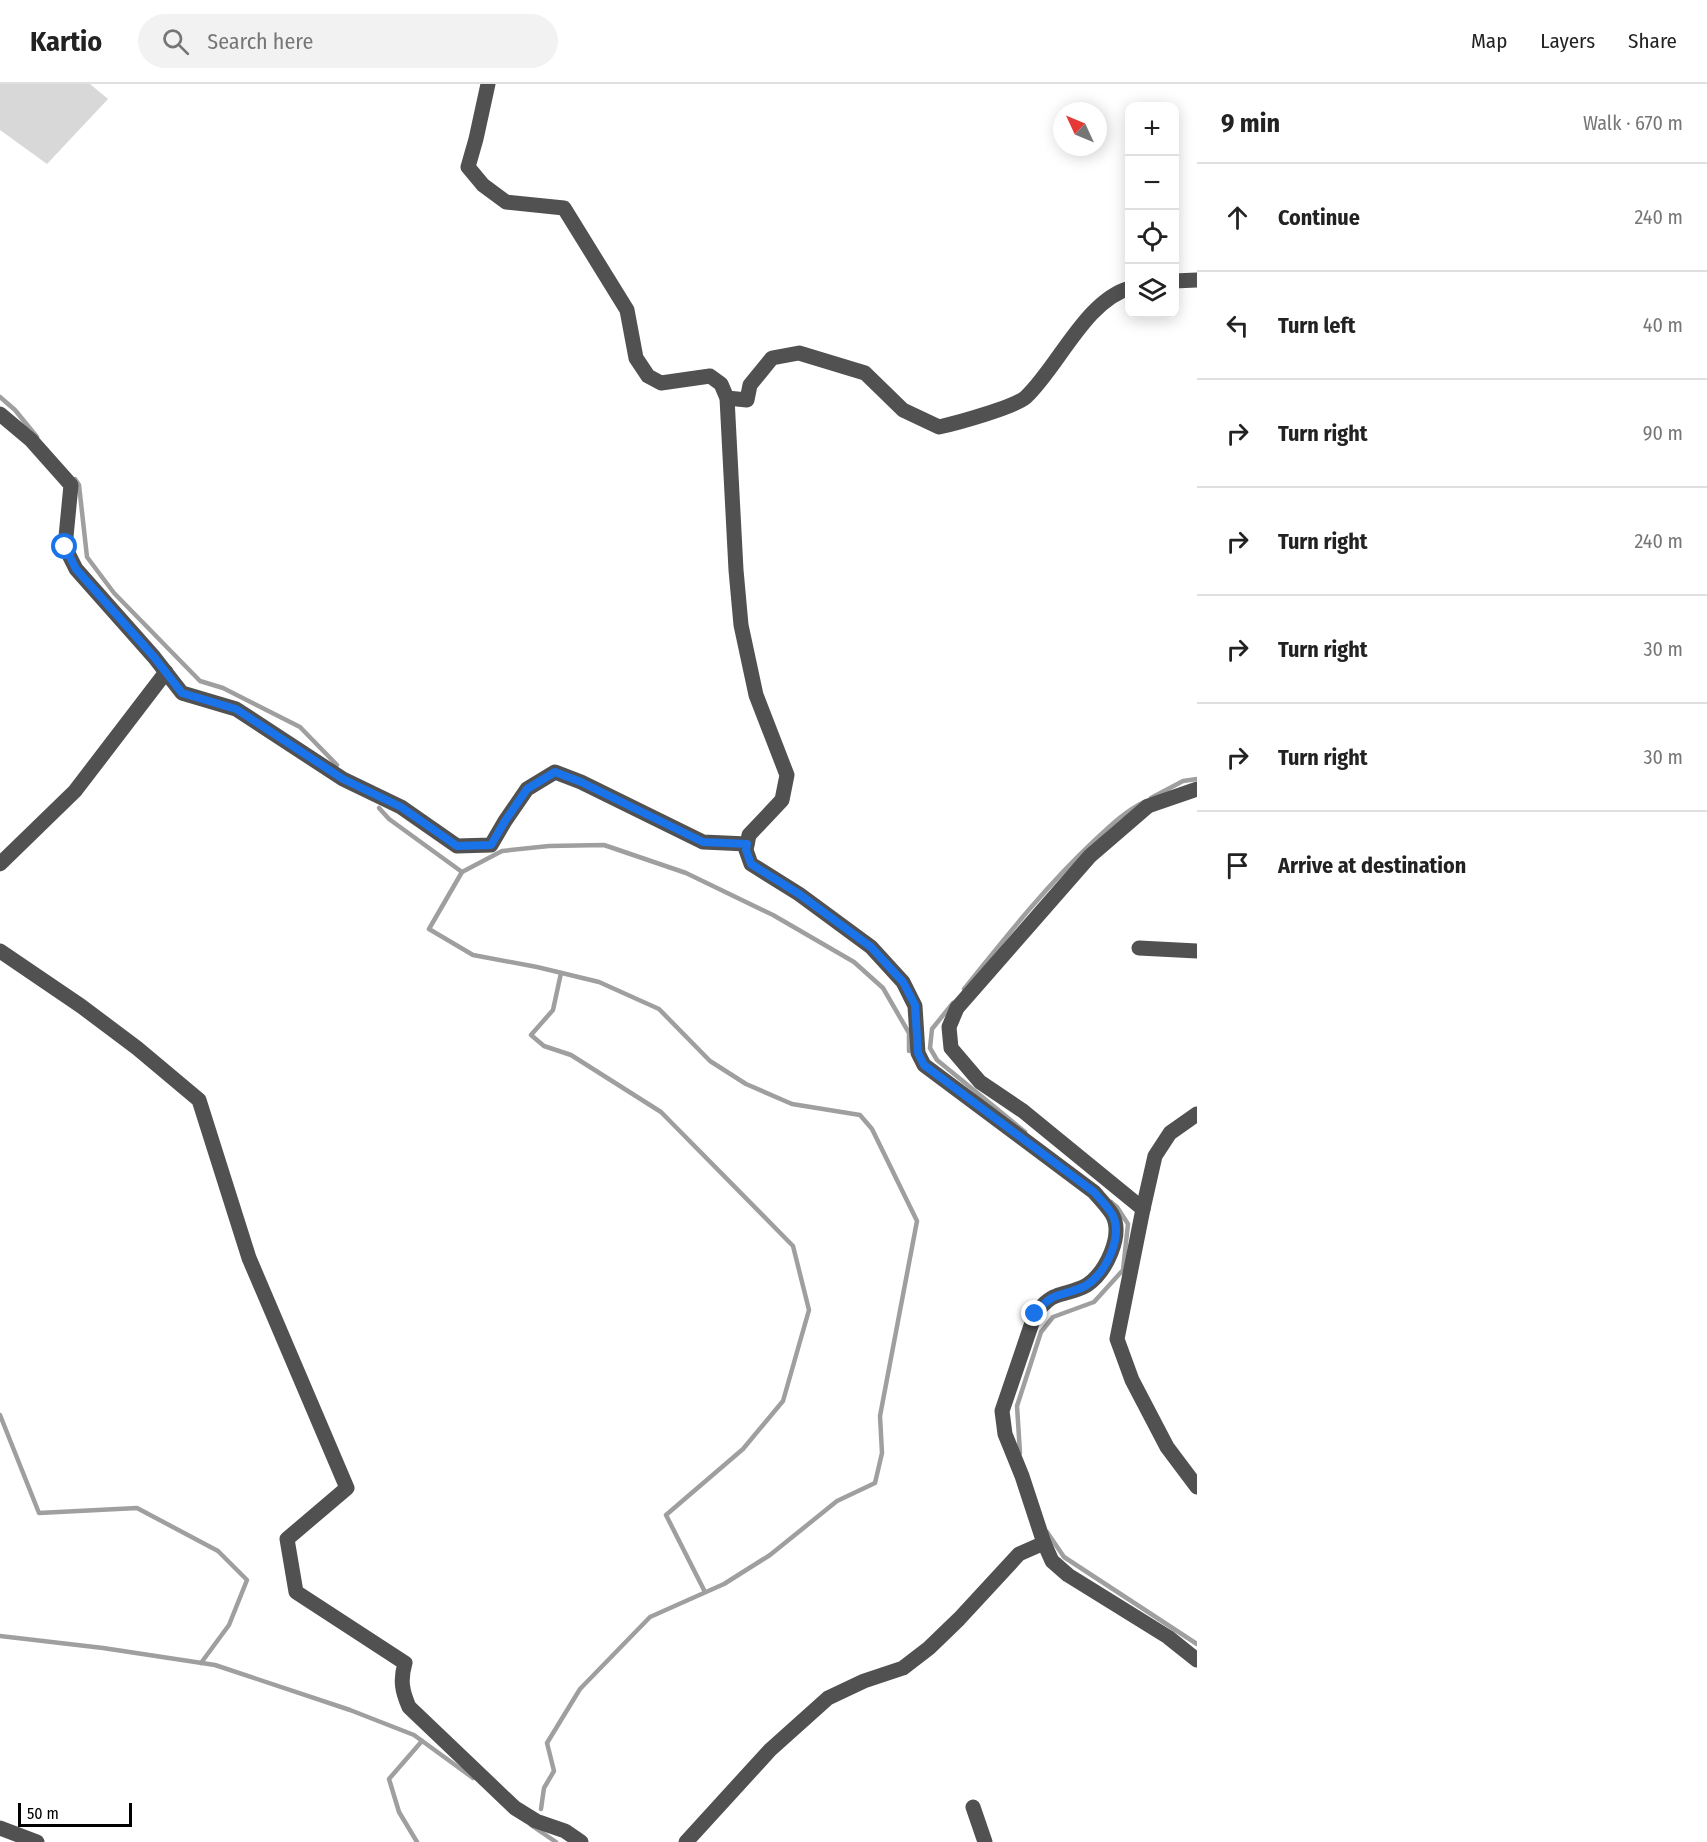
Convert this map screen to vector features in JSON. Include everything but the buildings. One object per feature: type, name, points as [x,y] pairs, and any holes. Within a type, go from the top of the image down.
[{"type":"street","points":[[488,84],[468,167],[483,185],[506,202],[564,208],[627,310],[636,358],[648,376],[661,383],[710,376],[721,384],[727,398],[741,625],[756,695],[787,776],[782,800],[749,835],[746,850],[751,864],[799,894],[871,947],[903,982],[915,1005],[918,1053],[924,1065],[1094,1192],[1112,1215],[1116,1229],[1111,1257],[1098,1276],[1074,1291],[1055,1296],[1044,1303],[1035,1314],[1002,1411],[1005,1434],[1052,1560],[1068,1575],[1168,1637],[1197,1660]]},
{"type":"street","points":[[1179,280],[1197,280]]},
{"type":"street","points":[[727,398],[747,400],[750,385],[772,358],[799,352],[865,373],[903,410],[939,427],[973,418],[1025,398],[1088,317],[1119,291],[1125,289]]},
{"type":"street","points":[[0,414],[31,440],[71,485],[65,547],[76,569],[182,693],[236,709],[343,779],[401,807],[457,846],[491,845],[527,789],[555,772],[581,782],[703,842],[747,844]]},
{"type":"street","points":[[0,864],[75,791],[166,672]]},
{"type":"street","points":[[1143,1209],[1023,1111],[980,1082],[951,1048],[949,1027],[957,1008],[1090,856],[1148,806],[1197,789]]},
{"type":"street","points":[[1139,948],[1197,951]]},
{"type":"street","points":[[0,951],[81,1006],[137,1048],[199,1100],[249,1258],[347,1488],[287,1539],[296,1592],[405,1663],[401,1678],[402,1692],[409,1707],[515,1808],[536,1821],[565,1832],[581,1842]]},
{"type":"street","points":[[1197,1114],[1170,1133],[1155,1156],[1117,1339],[1132,1380],[1167,1448],[1197,1487]]},
{"type":"street","points":[[686,1842],[770,1750],[828,1698],[864,1681],[903,1668],[960,1619],[1019,1554],[1044,1543]]},
{"type":"street","points":[[973,1807],[986,1842]]},
{"type":"street","points":[[0,1828],[37,1842]]},
{"type":"shaded area","points":[[0,84],[90,84],[108,99],[47,164],[0,130]]},
{"type":"waterway","points":[[0,397],[15,410],[37,437]]},
{"type":"waterway","points":[[75,479],[79,485],[87,557],[114,593],[200,681],[223,688],[300,727],[337,765]]},
{"type":"waterway","points":[[1151,798],[1183,781],[1197,779]]},
{"type":"waterway","points":[[964,989],[1026,913],[1076,858],[1130,810],[1144,802]]},
{"type":"waterway","points":[[379,808],[389,819],[462,872]]},
{"type":"waterway","points":[[541,1809],[544,1788],[554,1771],[547,1743],[580,1689],[650,1617],[724,1584],[770,1555],[837,1501],[875,1483],[882,1453],[880,1416],[917,1221],[872,1129],[860,1115],[792,1104],[746,1084],[710,1061],[659,1009],[599,982],[473,955],[429,929],[462,872],[502,851],[549,846],[604,845],[686,873],[773,915],[854,962],[883,988],[909,1033],[909,1051]]},
{"type":"waterway","points":[[561,973],[553,1010],[531,1035],[544,1046],[571,1055],[661,1112],[793,1246],[809,1310],[783,1401],[743,1449],[666,1515],[705,1592]]},
{"type":"waterway","points":[[953,1003],[932,1029],[930,1048],[937,1060],[1025,1132]]},
{"type":"waterway","points":[[1020,1453],[1017,1406],[1041,1332],[1053,1317],[1094,1302],[1123,1270],[1128,1224],[1111,1202]]},
{"type":"waterway","points":[[0,1415],[39,1513],[137,1508],[218,1551],[247,1580],[229,1625],[201,1663]]},
{"type":"waterway","points":[[1047,1532],[1064,1557],[1197,1644]]},
{"type":"waterway","points":[[0,1636],[103,1648],[215,1665],[350,1710],[414,1735],[473,1778]]},
{"type":"waterway","points":[[417,1842],[399,1812],[389,1779],[422,1741]]},
{"type":"waterway","points":[[531,1825],[556,1842]]},
{"type":"route","points":[[65,547],[76,569],[154,657],[182,693],[236,709],[343,779],[401,807],[457,846],[491,845],[527,789],[555,772],[645,812],[703,842],[747,844],[746,850],[751,864],[799,894],[871,947],[903,982],[915,1005],[918,1053],[924,1065],[1094,1192],[1112,1215],[1116,1229],[1111,1257],[1098,1276],[1087,1285],[1055,1296],[1044,1303],[1035,1314]]}]
